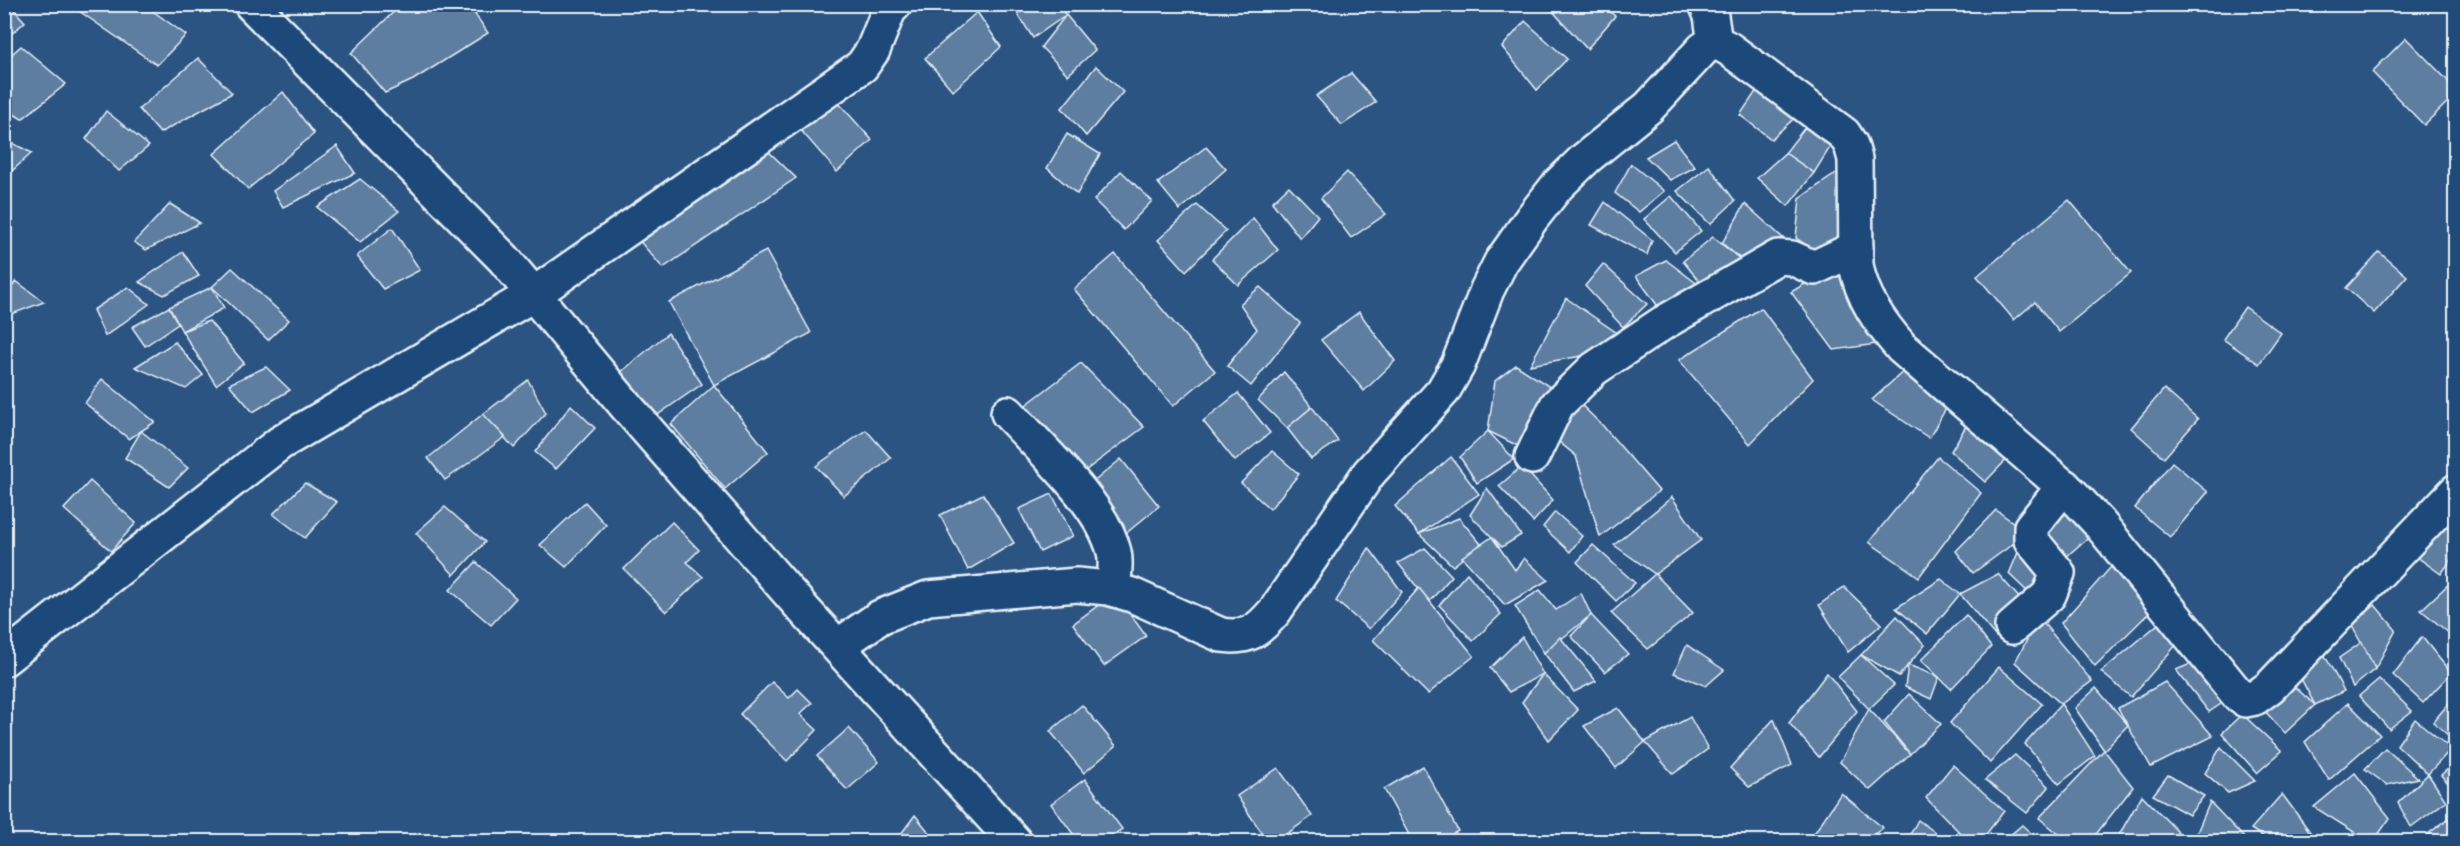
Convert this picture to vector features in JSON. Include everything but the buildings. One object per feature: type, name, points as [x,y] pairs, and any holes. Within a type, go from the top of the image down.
[{"type":"street","points":[[251,4],[504,259],[627,407],[1015,842]]},
{"type":"street","points":[[4,659],[280,442],[534,294],[862,66],[873,50],[889,10],[894,4]]},
{"type":"street","points":[[1706,4],[1711,16],[1715,43]]},
{"type":"street","points":[[838,646],[880,617],[928,598],[1077,585],[1113,590],[1147,601],[1221,635],[1234,637],[1250,634],[1264,625],[1369,473],[1443,391],[1458,365],[1496,272],[1532,218],[1558,185],[1586,158],[1649,107],[1703,49],[1715,43],[1729,49],[1844,134],[1851,145],[1855,159],[1856,265],[1863,293],[1885,328],[1902,348],[2064,486],[2098,523],[2239,696],[2249,701],[2270,687],[2450,507]]},
{"type":"street","points":[[1532,457],[1557,405],[1569,392],[1594,369],[1663,323],[1778,257],[1792,258],[1814,268],[1856,248]]},
{"type":"street","points":[[1008,413],[1087,500],[1106,531],[1115,556],[1113,590]]},
{"type":"street","points":[[2012,627],[2049,595],[2058,573],[2031,540],[2031,527],[2064,486]]}]
